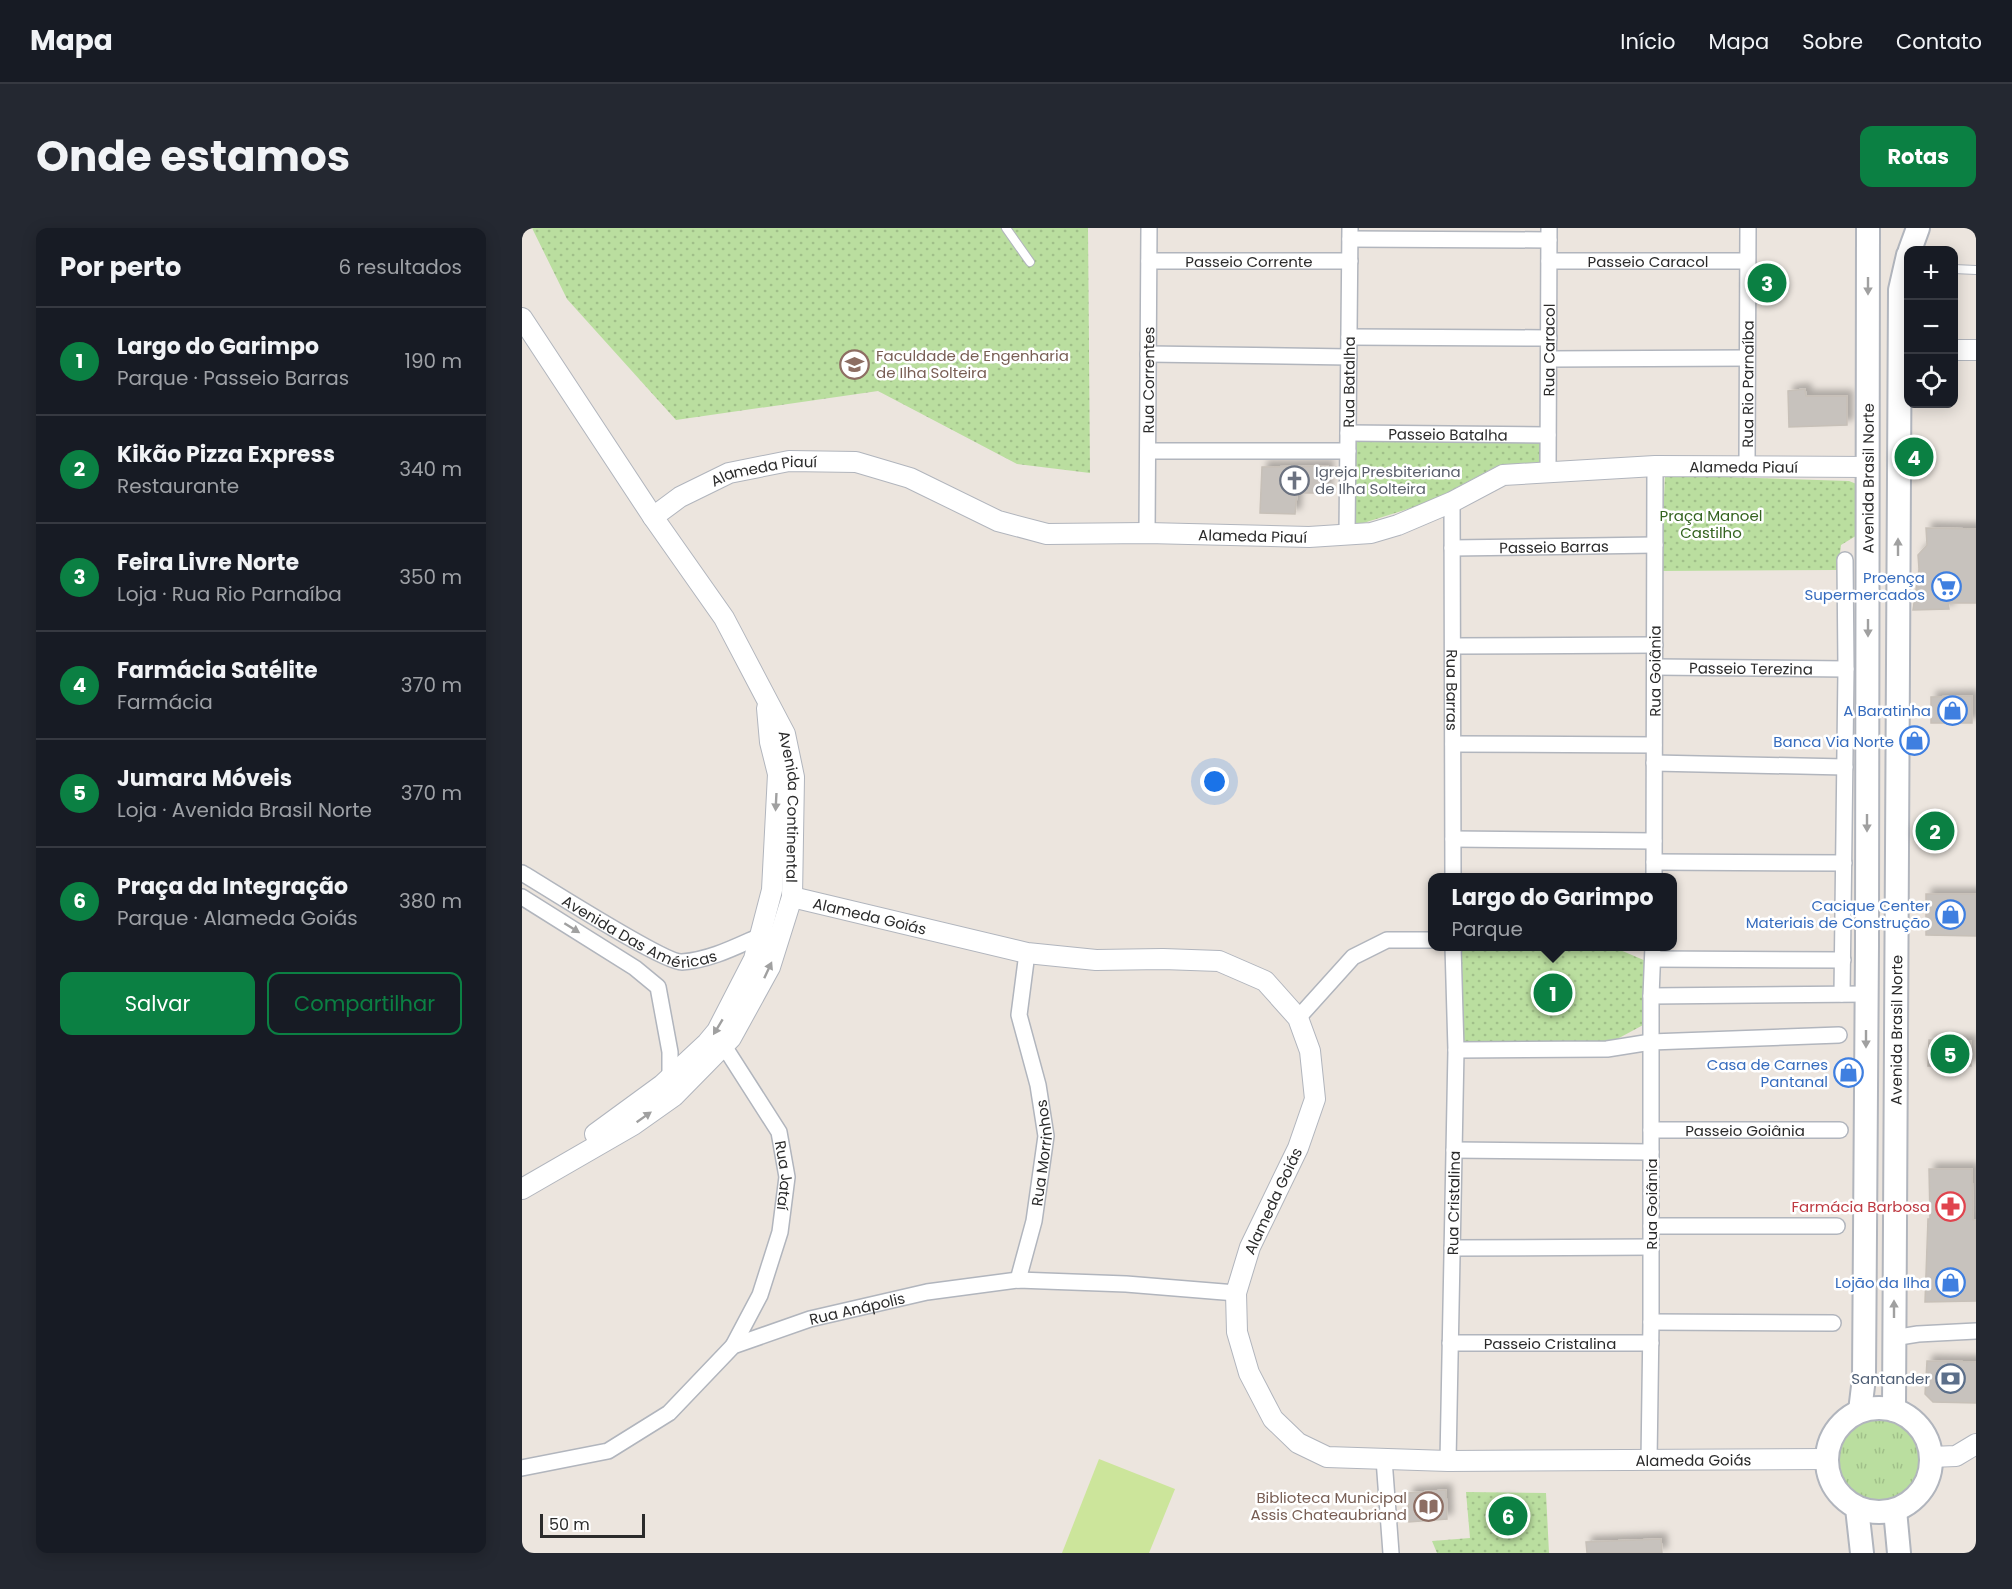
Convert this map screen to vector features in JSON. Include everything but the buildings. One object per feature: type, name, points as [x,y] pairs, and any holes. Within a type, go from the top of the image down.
[{"type":"main road","name":"Avenida Brasil Norte","points":[[1860,1411],[1864,1378],[1867,994],[1868,228]]},
{"type":"main road","name":"Avenida Brasil Norte","points":[[1912,246],[1918,228]]},
{"type":"main road","name":"Avenida Brasil Norte","points":[[1894,1410],[1904,350],[1900,290],[1904,275]]},
{"type":"main road","points":[[1877,1408],[1894,1410],[1908,1416],[1920,1427],[1928,1442],[1931,1457],[1929,1474],[1922,1490],[1910,1502],[1895,1510],[1870,1512],[1857,1508],[1845,1500],[1835,1488],[1829,1474],[1827,1459],[1829,1444],[1836,1430],[1860,1411],[1877,1408]]},
{"type":"main road","points":[[1857,1508],[1862,1553]]},
{"type":"main road","points":[[1895,1510],[1899,1553]]},
{"type":"street","name":"Rua Correntes","points":[[1147,533],[1149,228]]},
{"type":"street","name":"Rua Rio Parnaíba","points":[[1747,466],[1748,228]]},
{"type":"street","points":[[1350,234],[1549,234]]},
{"type":"street","name":"Rua Batalha","points":[[1347,536],[1350,234]]},
{"type":"street","name":"Rua Caracol","points":[[1548,472],[1549,234]]},
{"type":"street","name":"Passeio Corrente","points":[[1149,261],[1350,261]]},
{"type":"street","name":"Passeio Caracol","points":[[1549,261],[1748,261]]},
{"type":"street","name":"Avenida Continental","points":[[522,318],[653,518],[724,618],[785,734],[794,777],[792,897],[770,967],[731,1038],[666,1102],[633,1125],[522,1190]]},
{"type":"street","points":[[1349,337],[1549,338]]},
{"type":"street","points":[[1958,350],[1976,350]]},
{"type":"street","points":[[1148,354],[1349,357]]},
{"type":"street","points":[[1549,359],[1747,358]]},
{"type":"street","name":"Passeio Batalha","points":[[1348,433],[1548,435]]},
{"type":"street","points":[[1148,451],[1348,451]]},
{"type":"street","name":"Alameda Piauí","points":[[653,518],[680,497],[729,473],[789,461],[856,462],[910,478],[998,521],[1047,534],[1147,533],[1309,537],[1371,533],[1398,525],[1452,502],[1503,475],[1655,466],[1868,467]]},
{"type":"street","name":"Rua Goiânia","points":[[1654,873],[1655,466]]},
{"type":"street","name":"Rua Barras","points":[[1452,502],[1453,873]]},
{"type":"street","name":"Passeio Barras","points":[[1452,548],[1655,545]]},
{"type":"street","points":[[1842,994],[1845,560]]},
{"type":"street","points":[[1453,646],[1655,645]]},
{"type":"street","name":"Passeio Terezina","points":[[1655,667],[1846,669]]},
{"type":"street","name":"Avenida Continental","points":[[522,1177],[584,1142],[670,1078],[707,1043],[717,1030],[754,959],[772,890],[778,774],[770,742],[767,702]]},
{"type":"street","points":[[1453,744],[1654,745]]},
{"type":"street","points":[[1654,763],[1845,767]]},
{"type":"street","points":[[1453,839],[1654,841]]},
{"type":"street","points":[[1654,862],[1844,863]]},
{"type":"street","name":"Avenida Das Américas","points":[[522,873],[654,951],[679,963],[714,957],[760,936]]},
{"type":"street","name":"Avenida Das Américas","points":[[522,897],[640,972],[658,987],[670,1052],[670,1078]]},
{"type":"street","name":"Alameda Goiás","points":[[792,897],[1027,953],[1096,960],[1219,961],[1265,981],[1298,1018],[1310,1051],[1315,1099],[1298,1148],[1250,1247],[1236,1293],[1237,1332],[1249,1373],[1273,1419],[1298,1443],[1327,1457],[1448,1461],[1827,1459]]},
{"type":"street","points":[[1298,1018],[1353,957],[1387,940],[1428,940]]},
{"type":"street","points":[[640,972],[654,951]]},
{"type":"street","name":"Rua Cristalina","points":[[1448,1461],[1456,1050],[1453,951]]},
{"type":"street","name":"Rua Morrinhos","points":[[1018,1280],[1034,1221],[1046,1136],[1038,1085],[1019,1015],[1027,953]]},
{"type":"street","points":[[1653,953],[1843,960]]},
{"type":"street","name":"Rua Goiânia","points":[[1649,1461],[1653,953]]},
{"type":"street","points":[[1651,996],[1867,994]]},
{"type":"street","points":[[1456,1050],[1607,1049],[1651,1042],[1839,1035]]},
{"type":"street","name":"Rua Jataí","points":[[724,1046],[778,1132],[787,1177],[780,1232],[760,1295],[734,1346]]},
{"type":"street","name":"Passeio Goiânia","points":[[1651,1130],[1840,1130]]},
{"type":"street","points":[[1454,1150],[1651,1152]]},
{"type":"street","points":[[1651,1226],[1837,1226]]},
{"type":"street","points":[[1452,1248],[1651,1247]]},
{"type":"street","name":"Rua Anápolis","points":[[522,1468],[608,1451],[669,1413],[734,1346],[820,1316],[927,1292],[1018,1280],[1126,1284],[1236,1293]]},
{"type":"street","points":[[1651,1322],[1833,1323]]},
{"type":"street","points":[[1893,1338],[1918,1334],[1976,1331]]},
{"type":"street","name":"Passeio Cristalina","points":[[1450,1343],[1651,1343]]},
{"type":"street","points":[[1931,1457],[1956,1456],[1976,1444]]},
{"type":"street","points":[[1384,1459],[1391,1553]]},
{"type":"lane","points":[[1006,228],[1030,262]]},
{"type":"lane","points":[[1958,269],[1976,270]]},
{"type":"green space","name":"Faculdade de Engenharia de Ilha Solteira","points":[[532,228],[1088,228],[1090,473],[1017,464],[878,391],[676,420],[567,299]]},
{"type":"green space","points":[[1356,439],[1542,439],[1542,462],[1497,466],[1430,502],[1354,526]]},
{"type":"green space","name":"Praça Manoel Castilho","points":[[1665,475],[1849,481],[1859,485],[1859,534],[1841,545],[1838,570],[1661,571]]},
{"type":"green space","points":[[1461,951],[1622,951],[1646,961],[1645,1024],[1606,1045],[1460,1044]]},
{"type":"green space","points":[[1870,1419],[1886,1419],[1902,1426],[1913,1437],[1920,1453],[1917,1477],[1908,1491],[1886,1503],[1870,1503],[1854,1496],[1843,1485],[1836,1469],[1836,1453],[1843,1437],[1854,1426]]},
{"type":"green space","points":[[1099,1459],[1175,1489],[1149,1553],[1062,1553]]},
{"type":"green space","points":[[1466,1492],[1546,1493],[1549,1553],[1437,1553],[1432,1541],[1470,1538]]},
{"type":"place","name":"Feira Livre Norte","points":[[1767,283]]},
{"type":"place","name":"Faculdade de Engenharia de Ilha Solteira","points":[[855,364]]},
{"type":"place","name":"Farmácia Satélite","points":[[1914,457]]},
{"type":"place","name":"Igreja Presbiteriana de Ilha Solteira","points":[[1294,480]]},
{"type":"place","name":"Proença Supermercados","points":[[1946,586]]},
{"type":"place","name":"A Baratinha","points":[[1952,710]]},
{"type":"place","name":"Banca Via Norte","points":[[1915,741]]},
{"type":"place","name":"Kikão Pizza Express","points":[[1935,831]]},
{"type":"place","name":"Cacique Center Materiais de Construção","points":[[1951,914]]},
{"type":"place","name":"Largo do Garimpo","points":[[1553,993]]},
{"type":"place","name":"Jumara Móveis","points":[[1950,1054]]},
{"type":"place","name":"Casa de Carnes Pantanal","points":[[1849,1073]]},
{"type":"place","name":"Farmácia Barbosa","points":[[1951,1206]]},
{"type":"place","name":"Lojão da Ilha","points":[[1951,1282]]},
{"type":"place","name":"Santander","points":[[1951,1378]]},
{"type":"place","name":"Biblioteca Municipal Assis Chateaubriand","points":[[1428,1506]]},
{"type":"place","name":"Praça da Integração","points":[[1508,1516]]}]
